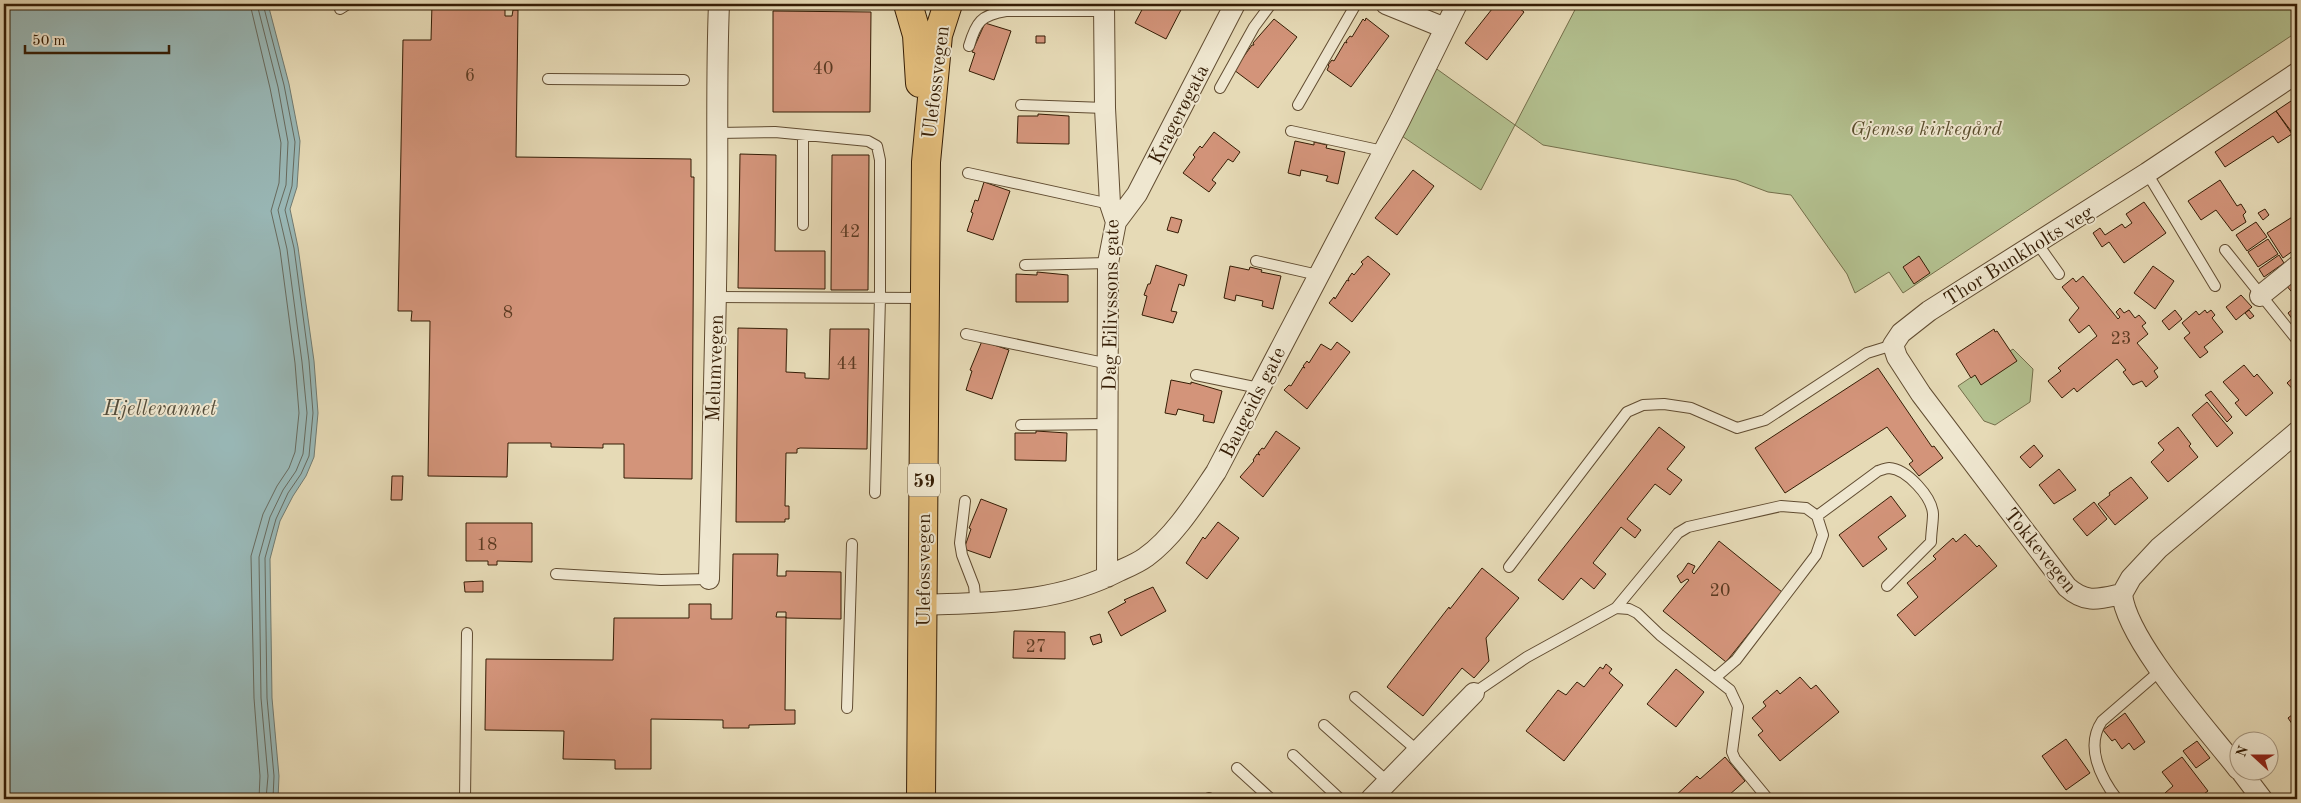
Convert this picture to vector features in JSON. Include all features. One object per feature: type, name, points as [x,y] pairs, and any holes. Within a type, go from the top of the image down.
[{"type":"main road","name":"Ulefossvegen","points":[[908,4],[916,35],[926,162],[921,799]]},
{"type":"main road","name":"59","points":[[914,4],[929,7],[947,4]]},
{"type":"main road","name":"Ulefossvegen","points":[[926,162],[938,35],[947,4]]},
{"type":"street","name":"Melumvegen","points":[[709,579],[716,297],[719,4]]},
{"type":"street","name":"Kragerøgata","points":[[1113,213],[1137,194],[1235,4]]},
{"type":"street","points":[[1386,4],[1445,28]]},
{"type":"street","name":"Baugeids gate","points":[[923,606],[976,604],[1058,595],[1107,577],[1146,558],[1181,520],[1216,472],[1384,151],[1457,4]]},
{"type":"street","name":"Dag Eilivssons gate","points":[[1104,8],[1105,108],[1113,213],[1108,264],[1107,577]]},
{"type":"street","name":"Thor Bunkholts veg","points":[[1893,345],[1901,333],[1929,311],[2147,173],[2297,73]]},
{"type":"street","points":[[2260,296],[2297,266]]},
{"type":"street","name":"Tokkevegen","points":[[1893,345],[1897,357],[1921,394],[2067,587],[2082,598],[2103,598],[2122,594]]},
{"type":"street","points":[[2228,756],[2162,670],[2128,618],[2122,594],[2131,578],[2159,548],[2297,432]]},
{"type":"street","points":[[1371,799],[1474,693]]},
{"type":"street","points":[[2247,780],[2262,799]]},
{"type":"lane","points":[[1220,88],[1254,27],[1272,4]]},
{"type":"lane","points":[[1298,105],[1356,4]]},
{"type":"lane","points":[[969,46],[977,25],[983,17],[992,13],[1104,8]]},
{"type":"lane","points":[[548,79],[684,80]]},
{"type":"lane","points":[[1021,105],[1105,108]]},
{"type":"lane","points":[[1290,131],[1384,151]]},
{"type":"lane","points":[[718,133],[775,132],[868,141],[877,146],[880,160],[880,297],[874,492]]},
{"type":"lane","points":[[803,135],[803,225]]},
{"type":"lane","points":[[968,173],[1113,213]]},
{"type":"lane","points":[[2147,173],[2215,286]]},
{"type":"lane","points":[[2037,243],[2059,274]]},
{"type":"lane","points":[[2225,250],[2297,340]]},
{"type":"lane","points":[[1256,262],[1318,276]]},
{"type":"lane","points":[[1025,264],[1108,264]]},
{"type":"lane","points":[[716,297],[925,298]]},
{"type":"lane","points":[[966,334],[1109,364]]},
{"type":"lane","points":[[1509,567],[1627,412],[1643,404],[1692,408],[1737,428],[1764,420],[1867,353],[1893,345]]},
{"type":"lane","points":[[1196,375],[1259,388]]},
{"type":"lane","points":[[1021,425],[1108,424]]},
{"type":"lane","points":[[1817,516],[1878,471],[1890,468],[1903,473],[1915,484],[1930,502],[1933,514],[1931,542],[1887,586]]},
{"type":"lane","points":[[966,502],[960,543],[974,586],[976,604]]},
{"type":"lane","points":[[1474,693],[1527,656],[1616,608],[1678,533],[1688,527],[1781,506],[1806,508],[1817,516],[1823,535],[1816,555],[1736,660],[1715,678]]},
{"type":"lane","points":[[847,708],[852,544]]},
{"type":"lane","name":"Melumvegen","points":[[556,574],[661,580],[709,579]]},
{"type":"lane","points":[[1616,608],[1629,608],[1637,613],[1660,635],[1730,690],[1738,707],[1732,752],[1768,799]]},
{"type":"lane","points":[[465,799],[467,633]]},
{"type":"lane","points":[[2116,799],[2100,772],[2096,761],[2096,734],[2102,721],[2162,670]]},
{"type":"lane","points":[[1355,698],[1418,751]]},
{"type":"lane","points":[[1324,725],[1388,782]]},
{"type":"lane","points":[[1293,755],[1340,799]]},
{"type":"lane","points":[[1237,768],[1271,799]]},
{"type":"green space","name":"Gjemsø kirkegård","points":[[1578,4],[2297,4],[2297,32],[1903,293],[1889,272],[1855,293],[1847,274],[1791,195],[1768,192],[1736,180],[1543,145],[1515,125]]},
{"type":"green space","points":[[1434,67],[1515,125],[1481,190],[1399,134]]},
{"type":"green space","points":[[2013,349],[2033,369],[2030,402],[1995,425],[1984,421],[1958,386]]},
{"type":"water","name":"Hjellevannet","points":[[4,4],[268,4],[289,84],[300,141],[297,187],[290,209],[298,247],[314,361],[318,413],[314,457],[306,476],[280,521],[270,559],[272,698],[279,776],[278,799],[4,799]]},
{"type":"building","points":[[432,4],[505,4],[505,16],[512,16],[513,10],[518,10],[516,157],[691,159],[691,177],[694,177],[692,479],[624,478],[624,444],[603,444],[603,448],[551,447],[551,443],[508,443],[507,477],[428,476],[430,321],[411,321],[412,311],[398,311],[403,40],[431,40]]},
{"type":"building","points":[[1145,4],[1184,4],[1166,39],[1135,23]]},
{"type":"building","points":[[1496,4],[1514,4],[1524,12],[1487,60],[1465,43]]},
{"type":"building","points":[[773,11],[871,12],[870,112],[773,112]]},
{"type":"building","points":[[1366,18],[1389,36],[1351,87],[1327,70],[1328,65],[1332,60],[1334,61],[1345,42],[1347,43],[1346,41],[1350,36],[1352,37],[1363,19],[1365,21]]},
{"type":"building","points":[[1274,19],[1297,37],[1258,88],[1234,70],[1252,45],[1254,45],[1253,43]]},
{"type":"building","points":[[985,23],[1011,31],[994,80],[969,71],[975,53],[972,52]]},
{"type":"building","points":[[1036,36],[1045,36],[1045,43],[1036,43]]},
{"type":"building","points":[[2297,97],[2297,139],[2276,111]]},
{"type":"building","points":[[2276,111],[2292,134],[2278,143],[2273,136],[2225,167],[2215,152]]},
{"type":"building","points":[[1038,114],[1069,116],[1069,144],[1017,143],[1018,116],[1038,116]]},
{"type":"building","points":[[1214,132],[1240,152],[1233,162],[1228,159],[1212,180],[1216,183],[1209,192],[1183,173],[1195,157],[1193,155],[1200,146],[1202,148]]},
{"type":"building","points":[[1295,141],[1314,145],[1314,142],[1327,145],[1326,148],[1345,152],[1338,184],[1326,181],[1328,176],[1301,170],[1300,176],[1288,173]]},
{"type":"building","points":[[740,154],[776,155],[775,251],[825,251],[825,289],[738,288]]},
{"type":"building","points":[[832,155],[869,155],[868,290],[831,290]]},
{"type":"building","points":[[1413,170],[1434,186],[1397,235],[1375,218]]},
{"type":"building","points":[[2220,180],[2237,206],[2241,204],[2246,212],[2243,215],[2246,222],[2232,231],[2216,210],[2201,220],[2188,201]]},
{"type":"building","points":[[984,182],[1010,191],[993,240],[967,231],[975,200],[978,201]]},
{"type":"building","points":[[2144,202],[2166,233],[2124,263],[2109,242],[2102,247],[2093,233],[2100,228],[2105,235],[2122,224],[2125,228],[2132,223],[2126,214]]},
{"type":"building","points":[[2265,209],[2269,215],[2263,220],[2258,213]]},
{"type":"building","points":[[2297,214],[2297,248],[2283,258],[2267,233]]},
{"type":"building","points":[[1171,217],[1182,220],[1178,233],[1167,230]]},
{"type":"building","points":[[2256,222],[2267,237],[2247,251],[2236,235]]},
{"type":"building","points":[[2268,239],[2278,254],[2258,267],[2248,252]]},
{"type":"building","points":[[2279,255],[2284,263],[2264,277],[2259,269]]},
{"type":"building","points":[[1368,256],[1390,274],[1352,322],[1329,303],[1334,297],[1335,299],[1347,280],[1349,281],[1348,279],[1352,273],[1354,275],[1363,264],[1361,262]]},
{"type":"building","points":[[1919,256],[1930,273],[1914,284],[1903,267]]},
{"type":"building","points":[[1156,265],[1187,275],[1184,286],[1179,284],[1171,311],[1177,312],[1173,323],[1142,315],[1147,296],[1144,295]]},
{"type":"building","points":[[1230,266],[1249,270],[1250,267],[1262,270],[1261,272],[1281,276],[1273,309],[1262,306],[1263,301],[1236,295],[1235,301],[1224,298]]},
{"type":"building","points":[[2153,266],[2174,281],[2155,309],[2134,293]]},
{"type":"building","points":[[1037,272],[1068,275],[1068,302],[1016,302],[1016,274],[1037,275]]},
{"type":"building","points":[[2297,272],[2297,298],[2285,284]]},
{"type":"building","points":[[2083,276],[2118,319],[2120,317],[2116,312],[2120,308],[2124,313],[2129,310],[2135,318],[2139,315],[2146,323],[2142,326],[2148,334],[2137,343],[2158,368],[2154,371],[2158,377],[2146,387],[2142,381],[2133,385],[2123,372],[2126,370],[2117,359],[2077,392],[2074,388],[2062,398],[2048,381],[2061,371],[2058,368],[2097,336],[2089,325],[2079,333],[2069,320],[2079,308],[2062,287],[2073,278],[2076,282]]},
{"type":"building","points":[[2241,295],[2252,307],[2236,320],[2226,307]]},
{"type":"building","points":[[2294,308],[2297,313],[2297,326],[2288,313]]},
{"type":"building","points":[[2175,310],[2182,319],[2169,330],[2162,321]]},
{"type":"building","points":[[2205,310],[2207,313],[2211,310],[2215,315],[2212,318],[2223,332],[2204,347],[2208,352],[2200,358],[2184,338],[2190,333],[2182,323],[2196,311],[2199,315]]},
{"type":"building","points":[[2249,310],[2254,316],[2250,319],[2245,313]]},
{"type":"building","points":[[738,328],[787,329],[786,372],[805,373],[805,378],[829,379],[830,329],[869,329],[867,449],[800,448],[797,449],[797,453],[786,453],[785,506],[789,506],[789,519],[785,519],[785,522],[736,522]]},
{"type":"building","points":[[1994,329],[2017,361],[1981,385],[1975,375],[1971,378],[1956,354]]},
{"type":"building","points":[[982,341],[1009,350],[992,399],[966,390],[972,371],[970,370]]},
{"type":"building","points":[[1337,342],[1350,352],[1307,409],[1284,390],[1289,385],[1291,386],[1303,367],[1305,368],[1303,366],[1307,361],[1309,363],[1321,344],[1331,350]]},
{"type":"building","points":[[2244,365],[2254,377],[2257,374],[2273,393],[2246,416],[2235,403],[2239,400],[2223,382]]},
{"type":"building","points":[[1878,368],[1932,447],[1934,446],[1943,458],[1919,476],[1909,464],[1913,461],[1887,427],[1785,493],[1755,448]]},
{"type":"building","points":[[2297,374],[2297,394],[2287,383]]},
{"type":"building","points":[[1171,380],[1191,384],[1191,382],[1222,391],[1214,423],[1203,421],[1204,415],[1178,409],[1176,415],[1165,413]]},
{"type":"building","points":[[2211,391],[2232,417],[2227,422],[2205,395]]},
{"type":"building","points":[[2207,402],[2233,433],[2217,447],[2192,415]]},
{"type":"building","points":[[1659,427],[1685,447],[1667,469],[1682,480],[1670,495],[1655,484],[1627,519],[1641,530],[1635,538],[1621,527],[1593,563],[1606,574],[1594,589],[1581,578],[1563,600],[1538,580]]},
{"type":"building","points":[[2178,427],[2198,457],[2168,482],[2151,462],[2164,450],[2158,443]]},
{"type":"building","points":[[1036,431],[1067,433],[1066,461],[1015,460],[1015,433],[1036,433]]},
{"type":"building","points":[[1276,431],[1300,448],[1263,497],[1240,477],[1254,461],[1257,454],[1260,455],[1258,453],[1262,448],[1264,449]]},
{"type":"building","points":[[2034,445],[2043,456],[2030,468],[2020,457]]},
{"type":"building","points":[[2059,469],[2076,490],[2054,504],[2039,485]]},
{"type":"building","points":[[392,476],[403,476],[402,500],[391,500]]},
{"type":"building","points":[[2131,477],[2148,498],[2115,525],[2098,504],[2110,495],[2109,493]]},
{"type":"building","points":[[1891,496],[1906,516],[1878,537],[1887,549],[1863,567],[1839,535]]},
{"type":"building","points":[[981,499],[1007,509],[990,558],[964,549],[971,529],[969,528]]},
{"type":"building","points":[[2094,502],[2107,519],[2087,536],[2073,519]]},
{"type":"building","points":[[1218,522],[1239,538],[1207,579],[1186,563],[1203,537],[1205,539]]},
{"type":"building","points":[[466,523],[532,523],[532,562],[497,561],[497,565],[488,565],[488,561],[466,561]]},
{"type":"building","points":[[1965,534],[1977,547],[1979,545],[1997,566],[1915,636],[1897,615],[1918,597],[1907,583],[1936,559],[1933,556],[1953,538],[1956,542]]},
{"type":"building","points":[[1719,541],[1782,592],[1726,662],[1663,611],[1689,580],[1687,579],[1681,583],[1677,576],[1688,563],[1695,566],[1692,572],[1694,574]]},
{"type":"building","points":[[733,554],[778,554],[777,576],[786,576],[786,571],[841,572],[841,619],[786,617],[785,710],[795,710],[795,724],[749,725],[749,728],[723,728],[723,720],[651,719],[651,769],[615,769],[615,760],[563,759],[564,731],[485,730],[486,659],[613,660],[614,618],[689,618],[689,604],[711,604],[711,619],[732,619]],"holes":[[[777,612],[786,612],[786,617],[776,617]]]},
{"type":"building","points":[[1482,568],[1519,598],[1486,638],[1489,661],[1474,678],[1462,668],[1423,716],[1387,687]]},
{"type":"building","points":[[483,581],[483,592],[465,592],[464,582]]},
{"type":"building","points":[[1153,587],[1166,611],[1121,636],[1108,612],[1126,602],[1124,600]]},
{"type":"building","points":[[1014,631],[1065,632],[1065,659],[1013,658]]},
{"type":"building","points":[[1100,634],[1102,642],[1093,645],[1090,637]]},
{"type":"building","points":[[1606,664],[1612,669],[1609,673],[1623,685],[1564,761],[1526,731],[1558,690],[1566,695],[1577,682],[1584,687],[1600,667],[1603,669]]},
{"type":"building","points":[[1676,669],[1704,692],[1676,727],[1647,704]]},
{"type":"building","points":[[1800,677],[1811,689],[1816,685],[1839,712],[1780,761],[1758,735],[1763,731],[1752,718],[1766,706],[1763,702],[1777,690],[1780,694]]},
{"type":"building","points":[[2297,711],[2297,731],[2288,718]]},
{"type":"building","points":[[2125,713],[2145,742],[2134,750],[2129,743],[2122,749],[2115,739],[2112,741],[2103,730]]},
{"type":"building","points":[[2066,739],[2090,773],[2066,790],[2042,756]]},
{"type":"building","points":[[2197,741],[2210,758],[2196,768],[2183,751]]},
{"type":"building","points":[[1725,757],[1745,781],[1729,795],[1732,799],[1676,799],[1674,797],[1697,776],[1700,779]]},
{"type":"building","points":[[2182,757],[2208,791],[2197,799],[2170,799],[2165,793],[2173,786],[2162,772]]}]
